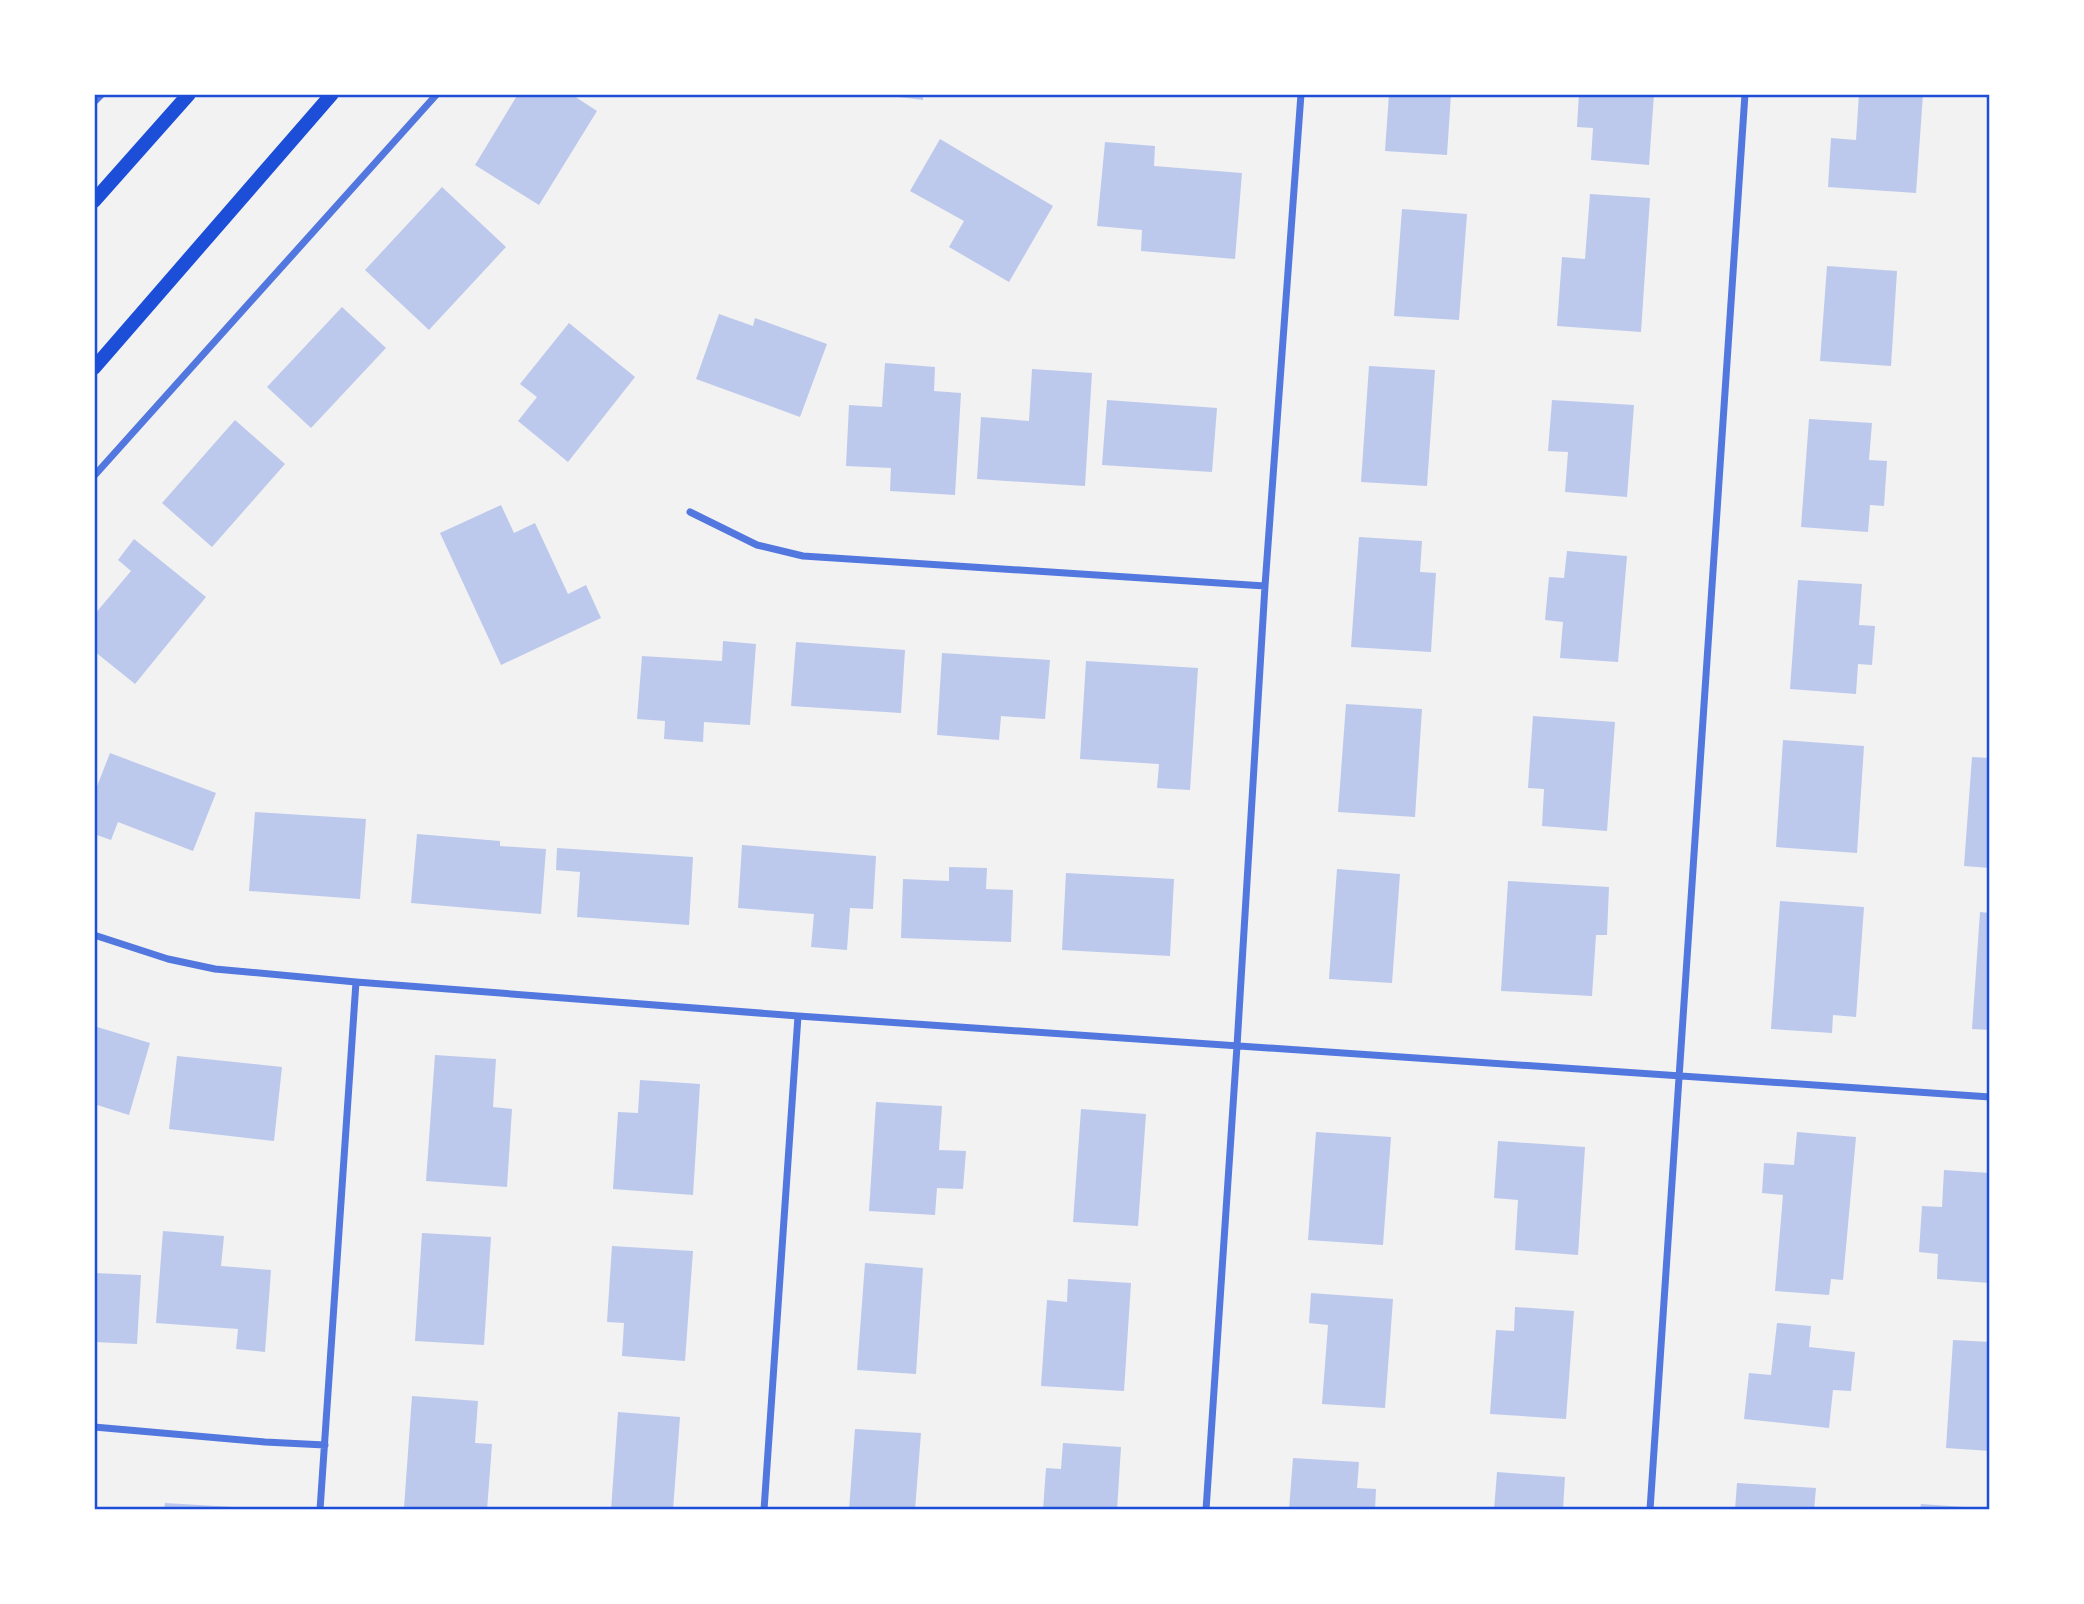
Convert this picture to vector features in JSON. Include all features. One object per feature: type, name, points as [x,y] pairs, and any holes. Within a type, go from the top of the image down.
[{"type":"main road","points":[[94,201],[189,94]]},
{"type":"main road","points":[[94,368],[332,94]]},
{"type":"street","points":[[94,102],[102,94]]},
{"type":"street","points":[[94,476],[437,94]]},
{"type":"street","points":[[1206,1510],[1265,586],[1301,94]]},
{"type":"street","points":[[1650,1510],[1745,94]]},
{"type":"street","points":[[690,512],[757,544],[803,556],[1265,586]]},
{"type":"street","points":[[94,935],[168,959],[215,969],[356,982],[798,1016],[1990,1097]]},
{"type":"street","points":[[320,1510],[356,982]]},
{"type":"street","points":[[764,1510],[798,1016]]},
{"type":"street","points":[[94,1427],[325,1445]]},
{"type":"building","points":[[518,94],[571,94],[597,111],[539,205],[475,165]]},
{"type":"building","points":[[923,94],[923,100],[890,96]]},
{"type":"building","points":[[1389,94],[1451,94],[1447,155],[1385,151]]},
{"type":"building","points":[[1579,94],[1654,94],[1649,165],[1591,160],[1593,128],[1577,127]]},
{"type":"building","points":[[1859,94],[1923,94],[1916,193],[1828,187],[1831,138],[1856,140]]},
{"type":"building","points":[[940,139],[1053,206],[1009,282],[949,247],[964,221],[910,191]]},
{"type":"building","points":[[1105,142],[1155,146],[1154,166],[1242,173],[1235,259],[1141,251],[1142,230],[1097,226]]},
{"type":"building","points":[[442,187],[506,247],[429,330],[365,270]]},
{"type":"building","points":[[1590,194],[1650,198],[1641,332],[1557,326],[1562,257],[1585,259]]},
{"type":"building","points":[[1402,209],[1467,214],[1459,320],[1394,316]]},
{"type":"building","points":[[1827,266],[1897,271],[1891,366],[1820,361]]},
{"type":"building","points":[[342,307],[386,348],[311,428],[267,387]]},
{"type":"building","points":[[719,314],[753,326],[755,318],[827,344],[800,417],[696,379]]},
{"type":"building","points":[[569,323],[635,377],[568,462],[518,421],[537,397],[520,384]]},
{"type":"building","points":[[885,363],[935,367],[934,391],[961,393],[955,495],[890,491],[891,468],[846,466],[849,405],[882,407]]},
{"type":"building","points":[[1369,366],[1435,370],[1427,486],[1361,482]]},
{"type":"building","points":[[1032,369],[1092,373],[1085,486],[977,479],[981,417],[1029,421]]},
{"type":"building","points":[[1107,400],[1217,408],[1212,472],[1102,465]]},
{"type":"building","points":[[1552,400],[1634,405],[1627,497],[1565,492],[1568,452],[1548,451]]},
{"type":"building","points":[[1809,419],[1872,423],[1869,460],[1887,461],[1884,506],[1870,505],[1868,532],[1801,527]]},
{"type":"building","points":[[235,420],[285,464],[212,547],[162,503]]},
{"type":"building","points":[[501,505],[514,533],[535,523],[568,594],[586,585],[601,618],[501,665],[440,533]]},
{"type":"building","points":[[1359,537],[1422,541],[1420,572],[1436,573],[1431,652],[1351,647]]},
{"type":"building","points":[[134,539],[206,597],[135,684],[94,651],[94,615],[131,571],[118,560]]},
{"type":"building","points":[[1567,551],[1627,556],[1618,662],[1560,658],[1563,622],[1545,620],[1549,577],[1564,578]]},
{"type":"building","points":[[1798,580],[1862,584],[1859,625],[1875,626],[1872,665],[1858,664],[1856,694],[1790,689]]},
{"type":"building","points":[[723,641],[756,644],[750,725],[704,722],[703,742],[664,739],[665,721],[637,719],[642,656],[722,661]]},
{"type":"building","points":[[796,642],[905,650],[901,713],[791,706]]},
{"type":"building","points":[[942,653],[1050,660],[1045,719],[1001,716],[999,740],[937,735]]},
{"type":"building","points":[[1086,661],[1198,668],[1190,790],[1157,788],[1159,764],[1080,759]]},
{"type":"building","points":[[1346,704],[1422,709],[1415,817],[1338,812]]},
{"type":"building","points":[[1533,716],[1615,722],[1607,831],[1542,826],[1544,789],[1528,788]]},
{"type":"building","points":[[1783,740],[1864,746],[1857,853],[1776,847]]},
{"type":"building","points":[[110,753],[216,793],[193,851],[118,822],[111,840],[94,834],[94,794]]},
{"type":"building","points":[[1972,757],[1990,758],[1990,868],[1964,866]]},
{"type":"building","points":[[255,812],[366,819],[360,899],[249,891]]},
{"type":"building","points":[[417,834],[500,841],[500,846],[546,849],[541,914],[411,903]]},
{"type":"building","points":[[742,845],[876,856],[873,909],[850,908],[847,950],[811,947],[814,914],[738,908]]},
{"type":"building","points":[[557,848],[693,857],[689,925],[577,917],[580,872],[556,870]]},
{"type":"building","points":[[949,867],[987,868],[986,889],[1013,890],[1011,942],[901,938],[903,879],[949,881]]},
{"type":"building","points":[[1337,869],[1400,874],[1392,983],[1329,979]]},
{"type":"building","points":[[1066,873],[1174,879],[1170,956],[1062,950]]},
{"type":"building","points":[[1508,881],[1609,887],[1607,935],[1596,935],[1592,996],[1501,991]]},
{"type":"building","points":[[1780,901],[1864,907],[1856,1017],[1833,1015],[1832,1033],[1771,1029]]},
{"type":"building","points":[[1980,912],[1990,913],[1990,1030],[1972,1029]]},
{"type":"building","points":[[94,1026],[150,1043],[129,1115],[94,1104]]},
{"type":"building","points":[[435,1055],[496,1059],[493,1107],[512,1109],[507,1187],[426,1181]]},
{"type":"building","points":[[177,1056],[282,1067],[274,1141],[169,1129]]},
{"type":"building","points":[[640,1080],[700,1084],[693,1195],[613,1189],[618,1112],[638,1113]]},
{"type":"building","points":[[876,1102],[942,1106],[939,1150],[966,1151],[963,1189],[937,1188],[935,1215],[869,1211]]},
{"type":"building","points":[[1081,1109],[1146,1114],[1138,1226],[1073,1222]]},
{"type":"building","points":[[1316,1132],[1391,1137],[1383,1245],[1308,1240]]},
{"type":"building","points":[[1797,1132],[1856,1137],[1843,1280],[1831,1279],[1829,1295],[1775,1291],[1783,1195],[1762,1193],[1764,1163],[1794,1165]]},
{"type":"building","points":[[1498,1141],[1585,1147],[1578,1255],[1515,1250],[1518,1200],[1494,1198]]},
{"type":"building","points":[[1944,1170],[1990,1173],[1990,1283],[1937,1279],[1938,1254],[1919,1252],[1922,1206],[1942,1207]]},
{"type":"building","points":[[163,1231],[224,1236],[221,1266],[271,1270],[265,1352],[236,1349],[238,1329],[156,1323]]},
{"type":"building","points":[[422,1233],[491,1237],[484,1345],[415,1341]]},
{"type":"building","points":[[612,1246],[693,1251],[685,1361],[622,1356],[624,1323],[607,1322]]},
{"type":"building","points":[[865,1263],[923,1268],[916,1374],[857,1370]]},
{"type":"building","points":[[94,1273],[141,1275],[137,1344],[94,1342]]},
{"type":"building","points":[[1068,1279],[1131,1283],[1124,1391],[1041,1386],[1047,1300],[1067,1302]]},
{"type":"building","points":[[1311,1293],[1393,1299],[1385,1408],[1322,1404],[1328,1325],[1309,1323]]},
{"type":"building","points":[[1515,1307],[1574,1311],[1566,1419],[1490,1414],[1496,1330],[1514,1331]]},
{"type":"building","points":[[1777,1323],[1811,1326],[1809,1347],[1855,1352],[1851,1391],[1833,1390],[1829,1428],[1744,1419],[1749,1373],[1771,1375]]},
{"type":"building","points":[[1953,1340],[1990,1342],[1990,1451],[1946,1448]]},
{"type":"building","points":[[412,1396],[478,1401],[475,1443],[492,1444],[487,1510],[404,1508]]},
{"type":"building","points":[[618,1412],[680,1417],[673,1510],[611,1510]]},
{"type":"building","points":[[855,1429],[921,1433],[915,1510],[849,1510]]},
{"type":"building","points":[[1063,1443],[1121,1447],[1117,1510],[1043,1510],[1046,1468],[1061,1469]]},
{"type":"building","points":[[1293,1458],[1359,1462],[1357,1488],[1376,1489],[1375,1510],[1289,1510]]},
{"type":"building","points":[[1497,1472],[1565,1477],[1563,1510],[1494,1510]]},
{"type":"building","points":[[1737,1483],[1816,1488],[1814,1510],[1735,1510]]},
{"type":"building","points":[[165,1503],[233,1507],[233,1510],[164,1510]]},
{"type":"building","points":[[1921,1504],[1964,1507],[1964,1510],[1920,1510]]}]
